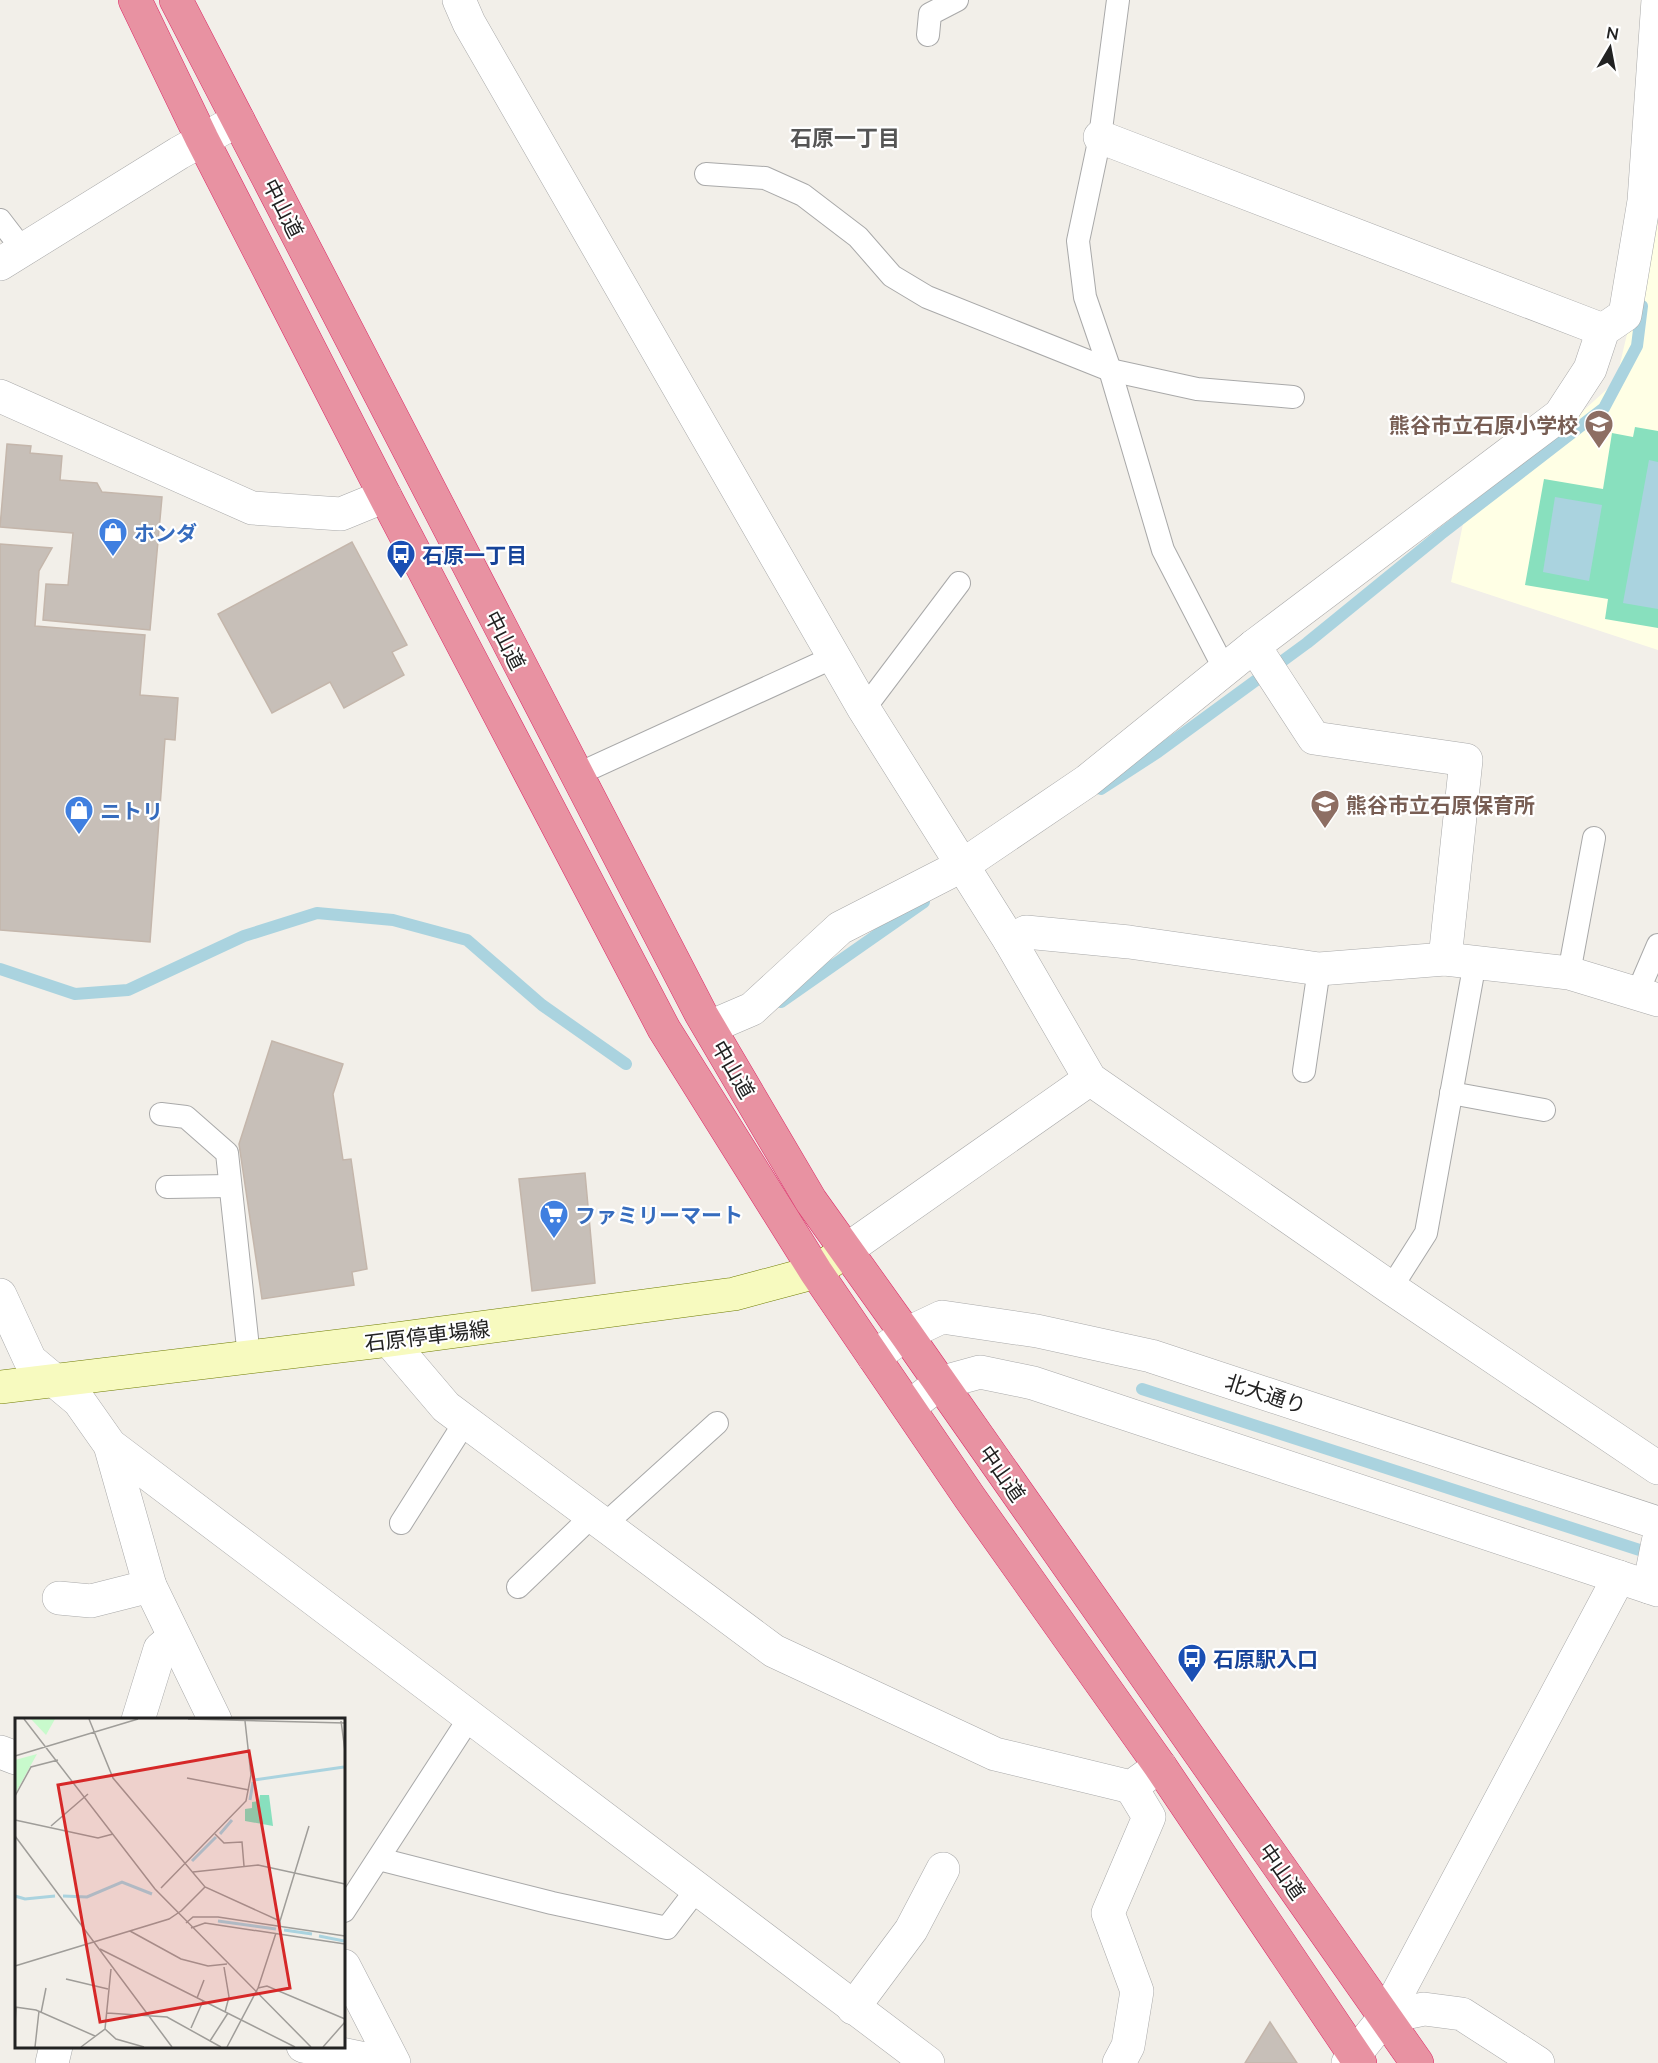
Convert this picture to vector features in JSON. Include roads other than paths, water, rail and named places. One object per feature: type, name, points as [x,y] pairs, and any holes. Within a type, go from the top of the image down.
[{"type":"highway","name":"中山道","points":[[135,0],[202,139],[385,496],[664,1029],[816,1272],[1160,1766],[1355,2060]]},
{"type":"highway","name":"中山道","points":[[176,0],[576,774],[710,1027],[796,1176],[845,1251],[906,1334],[1417,2063]]},
{"type":"main road","name":"石原停車場線","points":[[0,1387],[249,1358],[734,1294],[816,1272],[845,1251]]},
{"type":"street","points":[[459,0],[475,33],[864,709],[1010,941],[1090,1079],[1391,1288],[1658,1468]]},
{"type":"street","points":[[710,1027],[752,1009],[840,928],[964,867],[1087,781],[1254,646],[1560,415],[1590,369],[1603,330],[1625,315],[1644,201],[1658,0]]},
{"type":"street","points":[[12,257],[202,139],[238,120]]},
{"type":"street","points":[[1100,137],[1603,330]]},
{"type":"street","points":[[0,396],[252,508],[341,514],[385,496]]},
{"type":"street","points":[[1254,646],[1314,738],[1466,760],[1460,961]]},
{"type":"street","points":[[1010,941],[1026,932],[1049,934],[1129,942],[1319,969],[1460,961],[1569,973],[1648,997]]},
{"type":"street","points":[[845,1251],[1090,1079]]},
{"type":"street","points":[[0,1295],[30,1360],[79,1401],[110,1445],[854,2008],[894,2053],[928,2063]]},
{"type":"street","name":"北大通り","points":[[874,1357],[906,1334],[942,1317],[1037,1331],[1151,1356],[1658,1523]]},
{"type":"street","points":[[389,1340],[446,1407],[774,1651],[995,1754],[1131,1787],[1149,1817],[1108,1913],[1137,1990],[1128,2046],[1119,2063]]},
{"type":"street","points":[[909,1407],[940,1383],[980,1372],[1033,1383],[1642,1584]]},
{"type":"street","points":[[110,1445],[150,1586],[173,1638],[214,1718]]},
{"type":"street","points":[[1355,2060],[1385,2017],[1642,1584],[1658,1542]]},
{"type":"street","points":[[58,1598],[92,1601],[150,1586]]},
{"type":"street","points":[[138,1718],[160,1649],[173,1638]]},
{"type":"street","points":[[0,1752],[15,1758]]},
{"type":"street","points":[[1131,1787],[1160,1766]]},
{"type":"street","points":[[854,2008],[910,1930],[943,1869]]},
{"type":"street","points":[[345,1968],[394,2063]]},
{"type":"street","points":[[1385,2017],[1424,2009],[1462,2014],[1538,2063]]},
{"type":"street","points":[[52,2063],[56,2048]]},
{"type":"street","points":[[313,2048],[384,2063]]},
{"type":"lane","points":[[928,35],[930,14],[957,0]]},
{"type":"lane","points":[[1118,0],[1100,137],[1078,241],[1085,297],[1110,370],[1163,550],[1225,669]]},
{"type":"lane","points":[[706,174],[765,178],[803,195],[858,237],[892,276],[927,297],[1110,370],[1197,389],[1293,397]]},
{"type":"lane","points":[[0,220],[12,257]]},
{"type":"lane","points":[[864,709],[959,583]]},
{"type":"lane","points":[[576,774],[834,657]]},
{"type":"lane","points":[[1569,973],[1594,838]]},
{"type":"lane","points":[[1648,997],[1658,945]]},
{"type":"lane","points":[[1391,1288],[1426,1233],[1451,1094],[1460,961]]},
{"type":"lane","points":[[1304,1071],[1319,969]]},
{"type":"lane","points":[[1451,1094],[1544,1110]]},
{"type":"lane","points":[[161,1114],[186,1117],[226,1152],[249,1358]]},
{"type":"lane","points":[[167,1187],[230,1186]]},
{"type":"lane","points":[[401,1523],[465,1422]]},
{"type":"lane","points":[[518,1587],[717,1424]]},
{"type":"lane","points":[[345,1910],[470,1717]]},
{"type":"lane","points":[[379,1859],[552,1903],[667,1928],[697,1889]]},
{"type":"water","points":[[1649,460],[1658,462],[1658,609],[1623,603]]},
{"type":"water","points":[[1555,497],[1602,505],[1589,581],[1543,572]]},
{"type":"waterway","points":[[1101,789],[1158,752],[1307,643],[1441,534],[1604,408],[1637,346],[1642,306]]},
{"type":"waterway","points":[[781,1002],[924,902]]},
{"type":"waterway","points":[[0,969],[75,994],[128,990],[244,936],[317,913],[393,920],[467,940],[542,1005],[626,1064]]},
{"type":"waterway","points":[[1142,1389],[1655,1555]]},
{"type":"place","name":"熊谷市立石原小学校","points":[[1599,450]]},
{"type":"place","name":"ホンダ","points":[[113,558]]},
{"type":"place","name":"石原一丁目","points":[[401,580]]},
{"type":"place","name":"熊谷市立石原保育所","points":[[1325,830]]},
{"type":"place","name":"ニトリ","points":[[79,836]]},
{"type":"place","name":"ファミリーマート","points":[[554,1240]]},
{"type":"place","name":"石原駅入口","points":[[1192,1684]]},
{"type":"district","name":"石原一丁目","points":[[845,137]]}]
